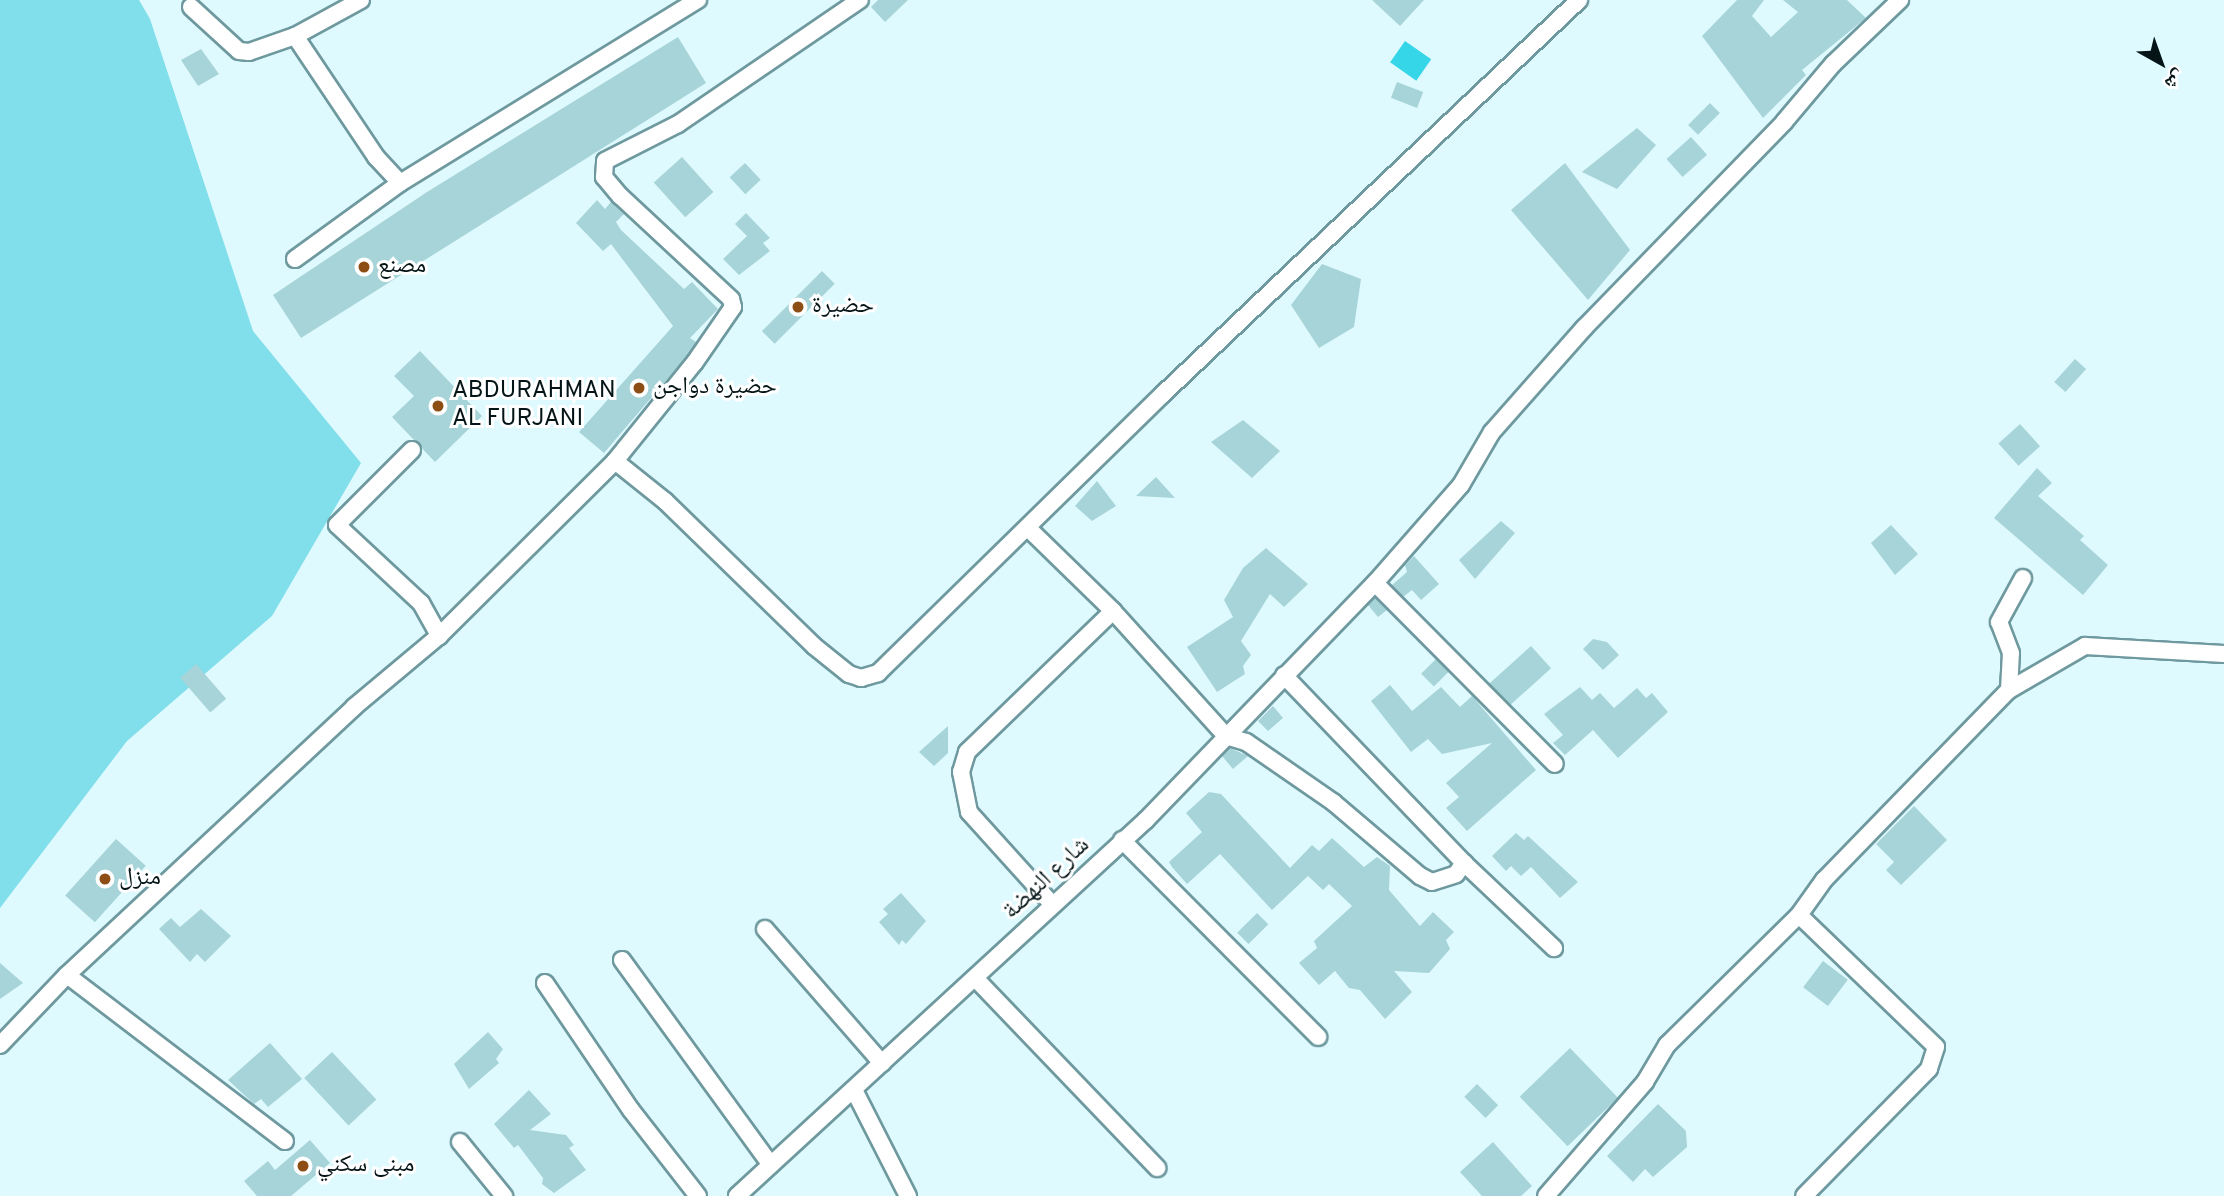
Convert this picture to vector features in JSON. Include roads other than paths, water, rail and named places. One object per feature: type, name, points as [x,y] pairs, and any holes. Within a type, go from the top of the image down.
[{"type":"street","points":[[191,7],[239,51],[260,49],[295,36],[360,0]]},
{"type":"street","points":[[295,259],[400,183],[698,0]]},
{"type":"street","points":[[615,461],[665,502],[814,646],[861,678],[889,664],[1163,394],[1580,0]]},
{"type":"street","name":"شارع النهضة","points":[[737,1196],[976,979],[1052,904],[1122,841],[1375,583],[1461,485],[1492,432],[1584,328],[1784,122],[1833,64],[1900,0]]},
{"type":"street","points":[[0,1045],[67,975],[354,707],[439,636],[615,461],[695,362],[733,307],[731,299],[612,187],[604,177],[605,161],[678,124],[856,1]]},
{"type":"street","points":[[295,36],[376,157],[400,183]]},
{"type":"street","points":[[412,450],[337,525],[421,603],[439,636]]},
{"type":"street","points":[[1028,529],[1113,611],[1226,736],[1245,742],[1334,802],[1420,876],[1432,882],[1446,881],[1464,863]]},
{"type":"street","points":[[2009,690],[2011,653],[1999,622],[2024,578]]},
{"type":"street","points":[[1375,583],[1555,764]]},
{"type":"street","points":[[1052,904],[969,812],[961,772],[967,752],[1113,611]]},
{"type":"street","points":[[1546,1196],[1645,1082],[1667,1045],[1798,915],[1824,880],[2009,690],[2085,646],[2224,654]]},
{"type":"street","points":[[1284,675],[1464,863],[1554,948]]},
{"type":"street","points":[[1122,841],[1318,1037]]},
{"type":"street","points":[[1798,915],[1936,1047],[1929,1069],[1804,1196]]},
{"type":"street","points":[[765,929],[882,1063]]},
{"type":"street","points":[[622,960],[771,1165]]},
{"type":"street","points":[[67,975],[285,1141]]},
{"type":"street","points":[[976,979],[1157,1168]]},
{"type":"street","points":[[545,983],[631,1110],[698,1196]]},
{"type":"street","points":[[854,1090],[908,1196]]},
{"type":"street","points":[[460,1142],[504,1196]]},
{"type":"place","name":"مصنع","points":[[364,267]]},
{"type":"place","name":"حضيرة","points":[[798,307]]},
{"type":"place","name":"حضيرة دواجن","points":[[639,388]]},
{"type":"place","name":"ABDURAHMAN AL FURJANI","points":[[438,406]]},
{"type":"place","name":"منزل","points":[[105,879]]},
{"type":"place","name":"مبنى سكني","points":[[303,1166]]}]
